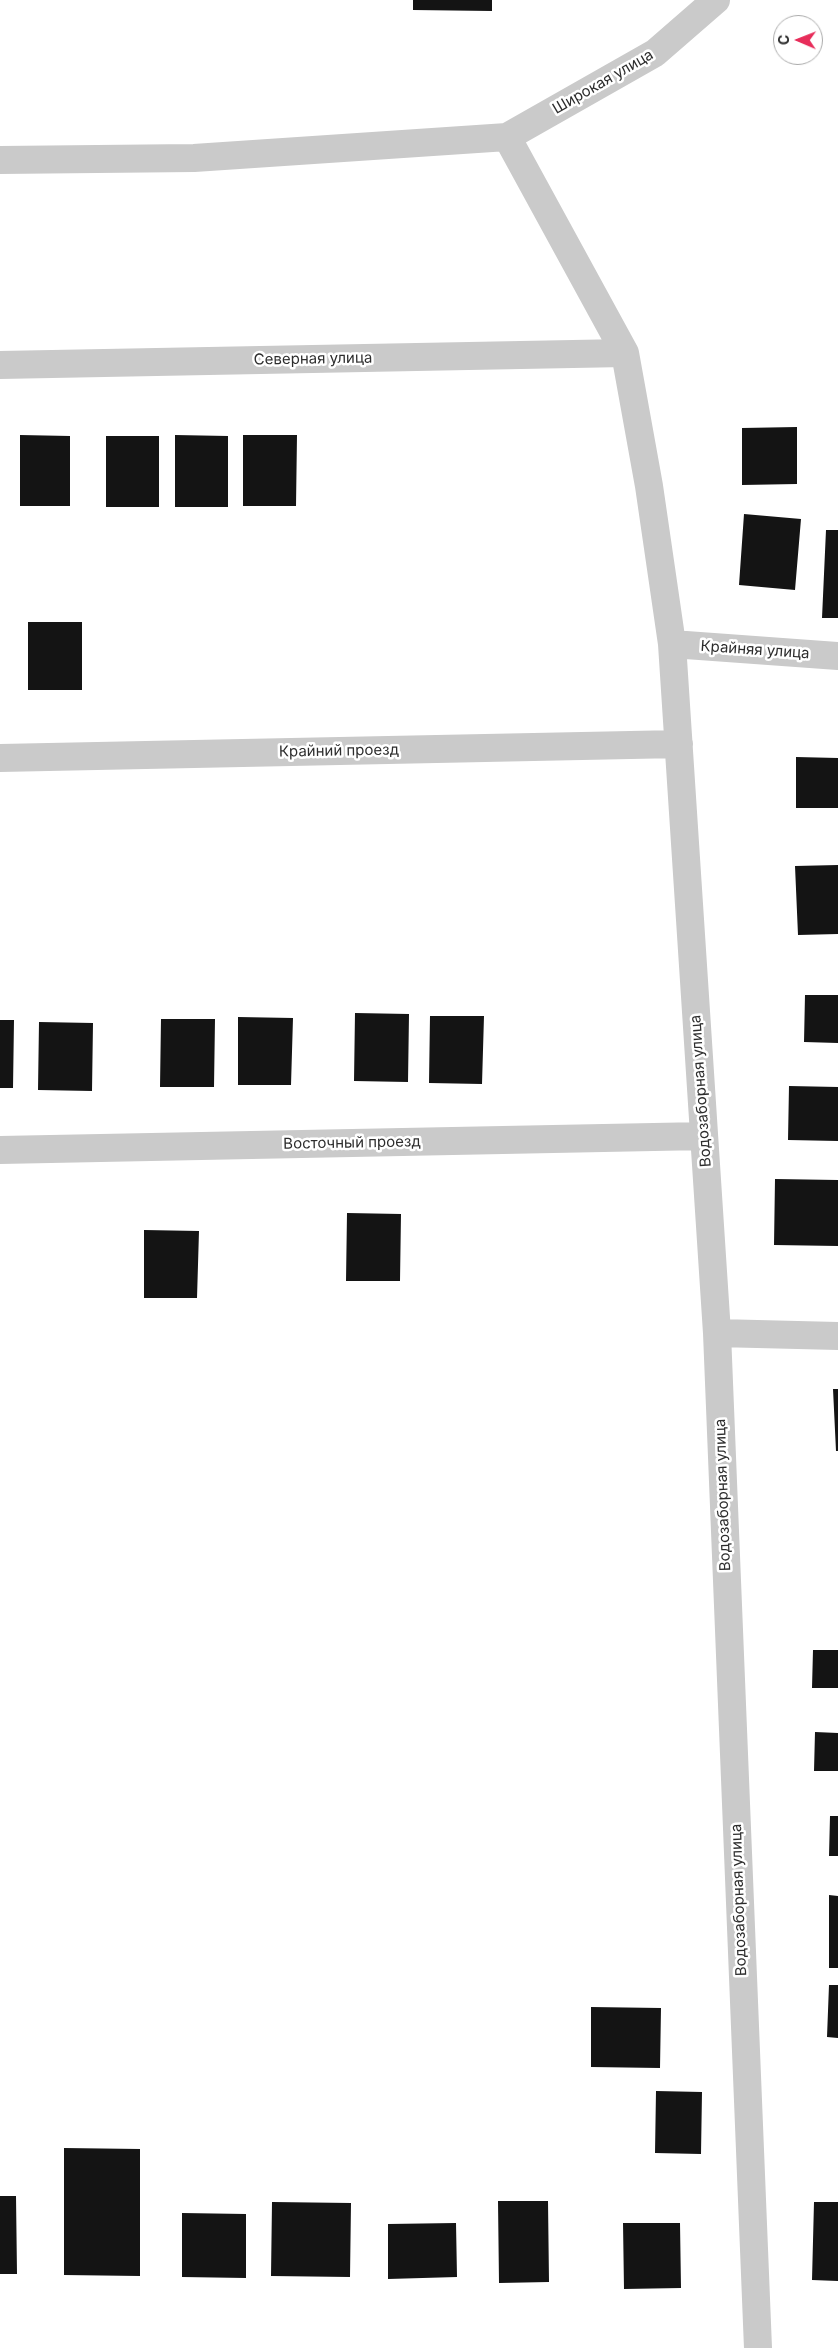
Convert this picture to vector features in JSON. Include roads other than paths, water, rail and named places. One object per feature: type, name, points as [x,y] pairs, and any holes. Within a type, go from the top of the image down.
[{"type":"street","name":"Широкая улица","points":[[507,137],[655,53],[716,0]]},
{"type":"street","points":[[0,160],[194,158],[507,137]]},
{"type":"street","name":"Водозаборная улица","points":[[507,137],[626,353],[672,644],[716,1333],[758,2348]]},
{"type":"street","name":"Северная улица","points":[[0,366],[626,353]]},
{"type":"street","name":"Крайняя улица","points":[[672,644],[838,656]]},
{"type":"street","name":"Крайний проезд","points":[[0,758],[679,744]]},
{"type":"street","name":"Восточный проезд","points":[[0,1150],[704,1136]]},
{"type":"street","points":[[716,1333],[838,1336]]}]
